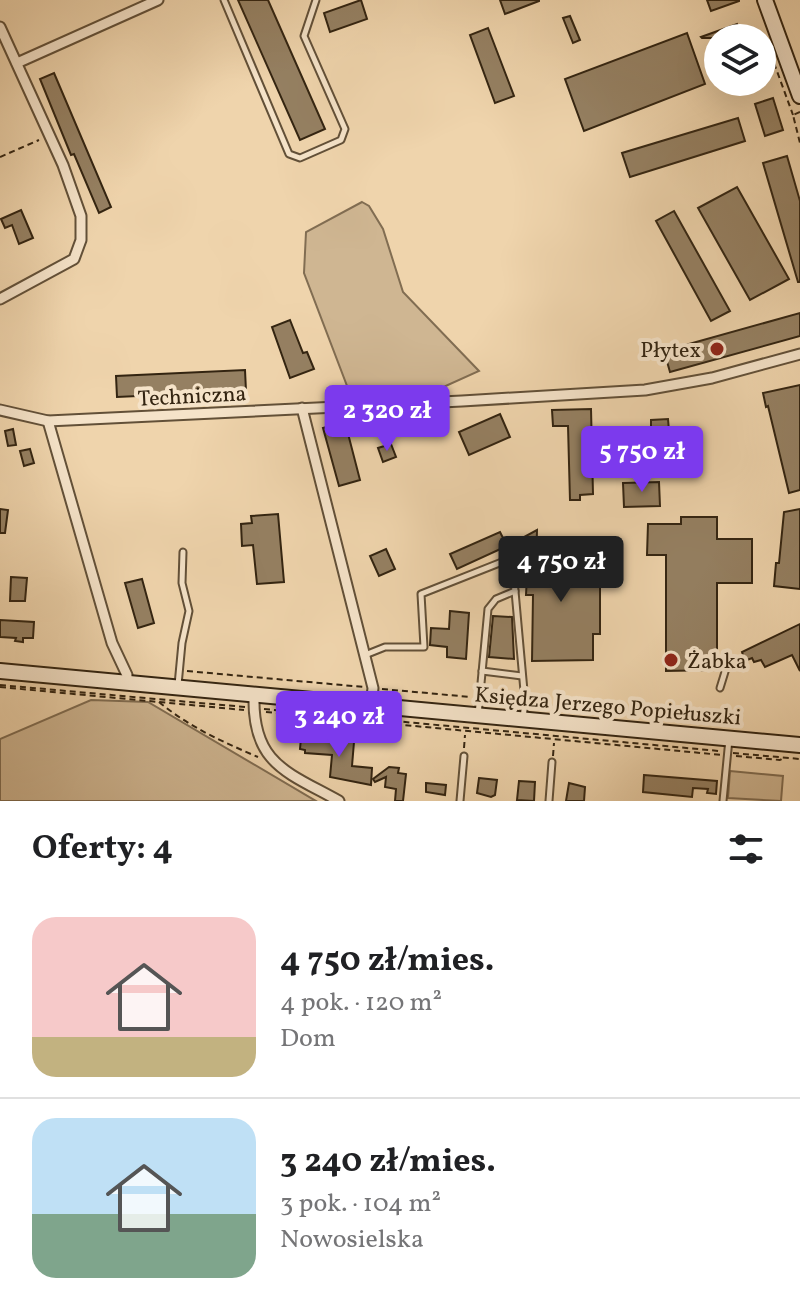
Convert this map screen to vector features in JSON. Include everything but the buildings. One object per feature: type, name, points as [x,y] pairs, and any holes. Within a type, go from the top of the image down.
[{"type":"street","points":[[765,0],[800,96]]},
{"type":"street","points":[[17,63],[152,2]]},
{"type":"street","points":[[0,27],[50,136],[81,216],[81,240],[74,259],[0,299]]},
{"type":"street","name":"Techniczna","points":[[0,410],[48,421],[645,390],[712,378],[800,354]]},
{"type":"street","points":[[302,408],[373,688],[371,706]]},
{"type":"street","points":[[48,421],[112,643],[127,675],[126,683]]},
{"type":"street","name":"Księdza Jerzego Popiełuszki","points":[[0,671],[126,683],[158,695],[178,681],[253,705],[371,706],[523,719],[726,744],[796,748]]},
{"type":"street","points":[[253,705],[258,737],[274,762],[339,801]]},
{"type":"lane","points":[[138,0],[152,2]]},
{"type":"lane","points":[[224,0],[289,154],[300,158],[341,140],[345,129],[304,36],[316,0]]},
{"type":"lane","points":[[576,551],[605,551]]},
{"type":"lane","points":[[178,681],[189,611],[182,583],[183,552]]},
{"type":"lane","points":[[365,655],[385,647],[424,647],[421,594],[512,558],[525,702],[523,719]]},
{"type":"lane","points":[[478,716],[488,609],[496,599],[515,591]]},
{"type":"lane","points":[[720,688],[728,662]]},
{"type":"lane","points":[[482,671],[522,676]]},
{"type":"lane","points":[[723,801],[726,744]]},
{"type":"lane","points":[[460,801],[464,756]]},
{"type":"lane","points":[[549,801],[552,762]]},
{"type":"path","points":[[800,112],[793,115],[800,143]]},
{"type":"path","points":[[0,157],[50,136]]},
{"type":"path","points":[[178,681],[188,670],[705,720],[714,722],[726,744]]},
{"type":"path","points":[[0,686],[158,695],[554,739],[726,744],[800,759]]},
{"type":"path","points":[[158,695],[185,721],[216,739],[262,759]]},
{"type":"path","points":[[464,756],[466,731]]},
{"type":"path","points":[[552,762],[554,739]]},
{"type":"path","points":[[784,757],[796,748]]},
{"type":"shaded area","points":[[362,202],[369,206],[383,229],[403,292],[479,371],[439,389],[411,395],[349,391],[304,273],[306,232]]},
{"type":"shaded area","points":[[91,700],[148,702],[316,801],[0,801],[0,739]]},
{"type":"shaded area","points":[[730,771],[783,776],[781,801],[728,798]]},
{"type":"place","name":"Płytex","points":[[717,349]]},
{"type":"place","name":"Żabka","points":[[671,660]]}]
